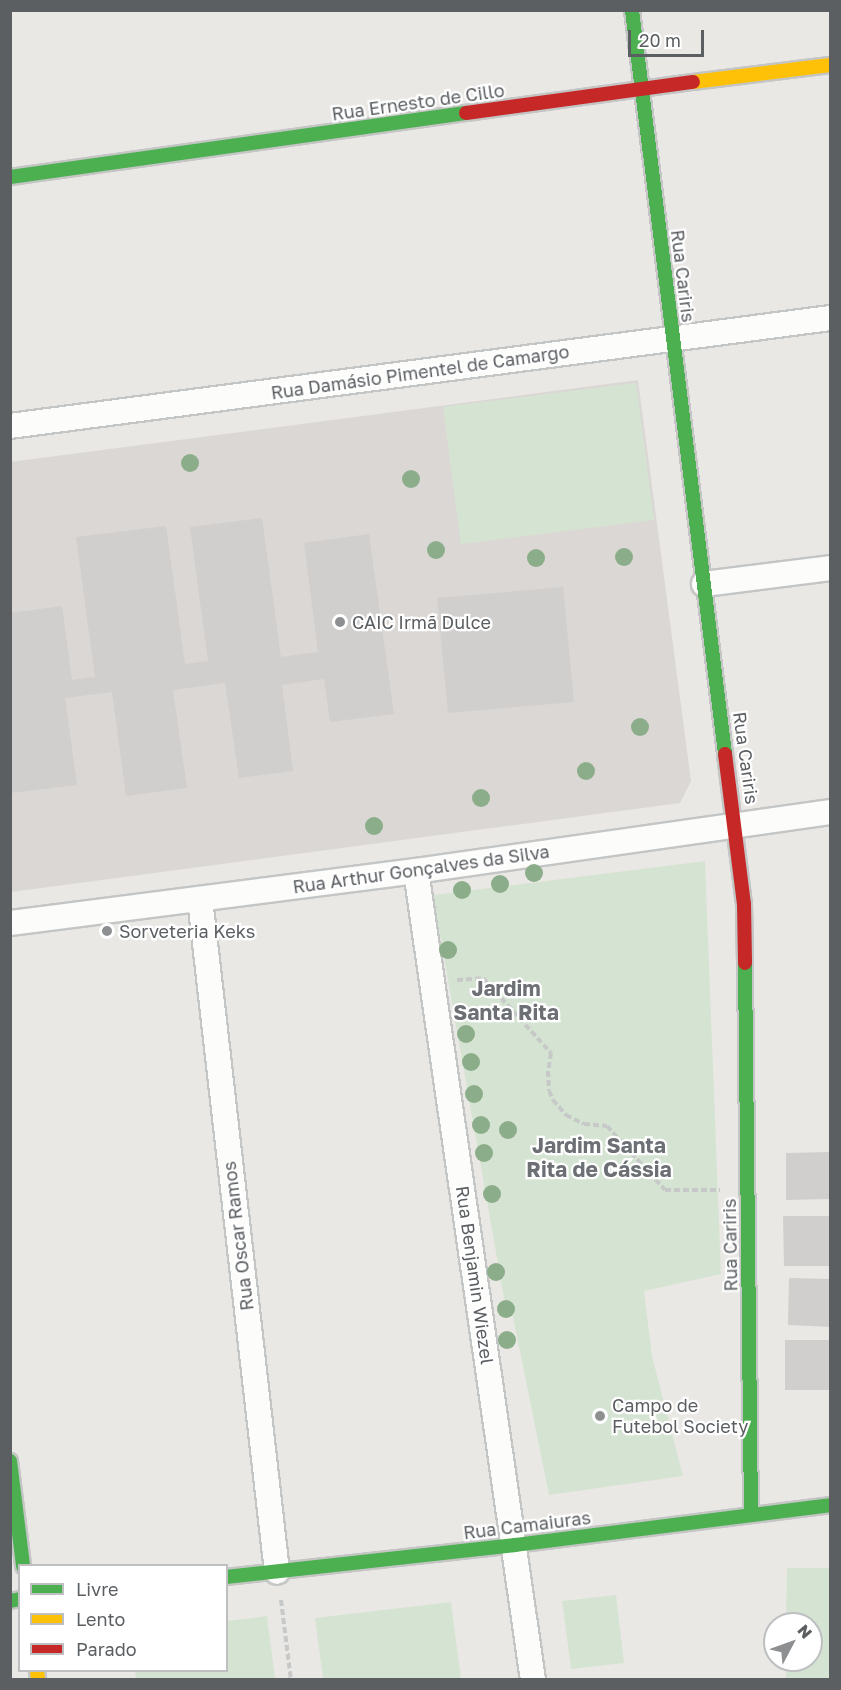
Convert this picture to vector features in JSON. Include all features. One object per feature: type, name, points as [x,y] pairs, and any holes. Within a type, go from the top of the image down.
[{"type":"street","name":"Rua Cariris","points":[[632,10],[736,825],[744,904],[751,1515]]},
{"type":"street","name":"Rua Ernesto de Cillo","points":[[10,177],[641,89],[831,65]]},
{"type":"street","name":"Rua Damásio Pimentel de Camargo","points":[[10,426],[831,318]]},
{"type":"street","points":[[705,584],[831,568]]},
{"type":"street","name":"Rua Arthur Gonçalves da Silva","points":[[10,923],[416,871],[831,812]]},
{"type":"street","name":"Rua Benjamin Wiezel","points":[[416,871],[533,1680]]},
{"type":"street","name":"Rua Oscar Ramos","points":[[200,899],[277,1572]]},
{"type":"street","points":[[10,1461],[23,1564]]},
{"type":"street","name":"Rua Camaiuras","points":[[228,1577],[515,1545],[831,1505]]},
{"type":"path","points":[[432,983],[483,978],[551,1053],[548,1071],[549,1090],[560,1110],[584,1124],[607,1125],[665,1190],[747,1190]]},
{"type":"path","points":[[277,1572],[291,1680]]},
{"type":"shaded area","name":"CAIC Irmã Dulce","points":[[638,380],[691,781],[680,803],[11,892],[10,462]]},
{"type":"green space","points":[[636,383],[654,520],[461,544],[443,407]]},
{"type":"green space","points":[[705,861],[721,1274],[644,1291],[652,1356],[683,1476],[549,1495],[511,1307],[506,1309],[433,895]]},
{"type":"green space","points":[[787,1568],[830,1568],[830,1679],[786,1679],[786,1672],[823,1672],[823,1612],[786,1612]]},
{"type":"green space","points":[[616,1595],[624,1663],[571,1669],[562,1601]]},
{"type":"green space","points":[[451,1602],[461,1679],[323,1679],[315,1618]]},
{"type":"green space","points":[[267,1616],[275,1679],[136,1679],[135,1672],[228,1672],[228,1621]]},
{"type":"building","points":[[262,518],[281,657],[318,652],[304,543],[369,534],[394,714],[330,722],[324,679],[282,685],[293,771],[239,778],[225,683],[173,690],[187,788],[126,796],[112,692],[65,698],[77,785],[10,793],[10,613],[62,606],[72,680],[95,677],[76,537],[166,526],[185,664],[208,661],[190,527]]},
{"type":"building","points":[[563,587],[574,702],[448,713],[437,598]]},
{"type":"building","points":[[830,1152],[830,1199],[786,1200],[786,1153]]},
{"type":"building","points":[[783,1216],[830,1216],[830,1266],[784,1266]]},
{"type":"building","points":[[789,1278],[830,1279],[830,1327],[788,1325]]},
{"type":"building","points":[[785,1340],[830,1340],[830,1390],[785,1390]]},
{"type":"traffic: fast","points":[[632,10],[725,754]]},
{"type":"traffic: fast","points":[[10,177],[466,113]]},
{"type":"traffic: fast","points":[[745,963],[751,1515]]},
{"type":"traffic: fast","points":[[10,1461],[23,1564]]},
{"type":"traffic: fast","points":[[228,1577],[515,1545],[830,1505]]},
{"type":"traffic: fast","points":[[10,1601],[18,1599]]},
{"type":"traffic: slow","points":[[693,82],[830,65]]},
{"type":"traffic: slow","points":[[37,1672],[38,1680]]},
{"type":"traffic: jam","points":[[466,113],[693,82]]},
{"type":"traffic: jam","points":[[725,754],[744,904],[745,963]]},
{"type":"place","name":"CAIC Irmã Dulce","points":[[340,622]]},
{"type":"place","name":"Sorveteria Keks","points":[[107,931]]},
{"type":"place","name":"Campo de Futebol Society","points":[[600,1416]]},
{"type":"district","name":"Jardim Santa Rita","points":[[506,1000]]},
{"type":"district","name":"Jardim Santa Rita de Cássia","points":[[599,1157]]}]
